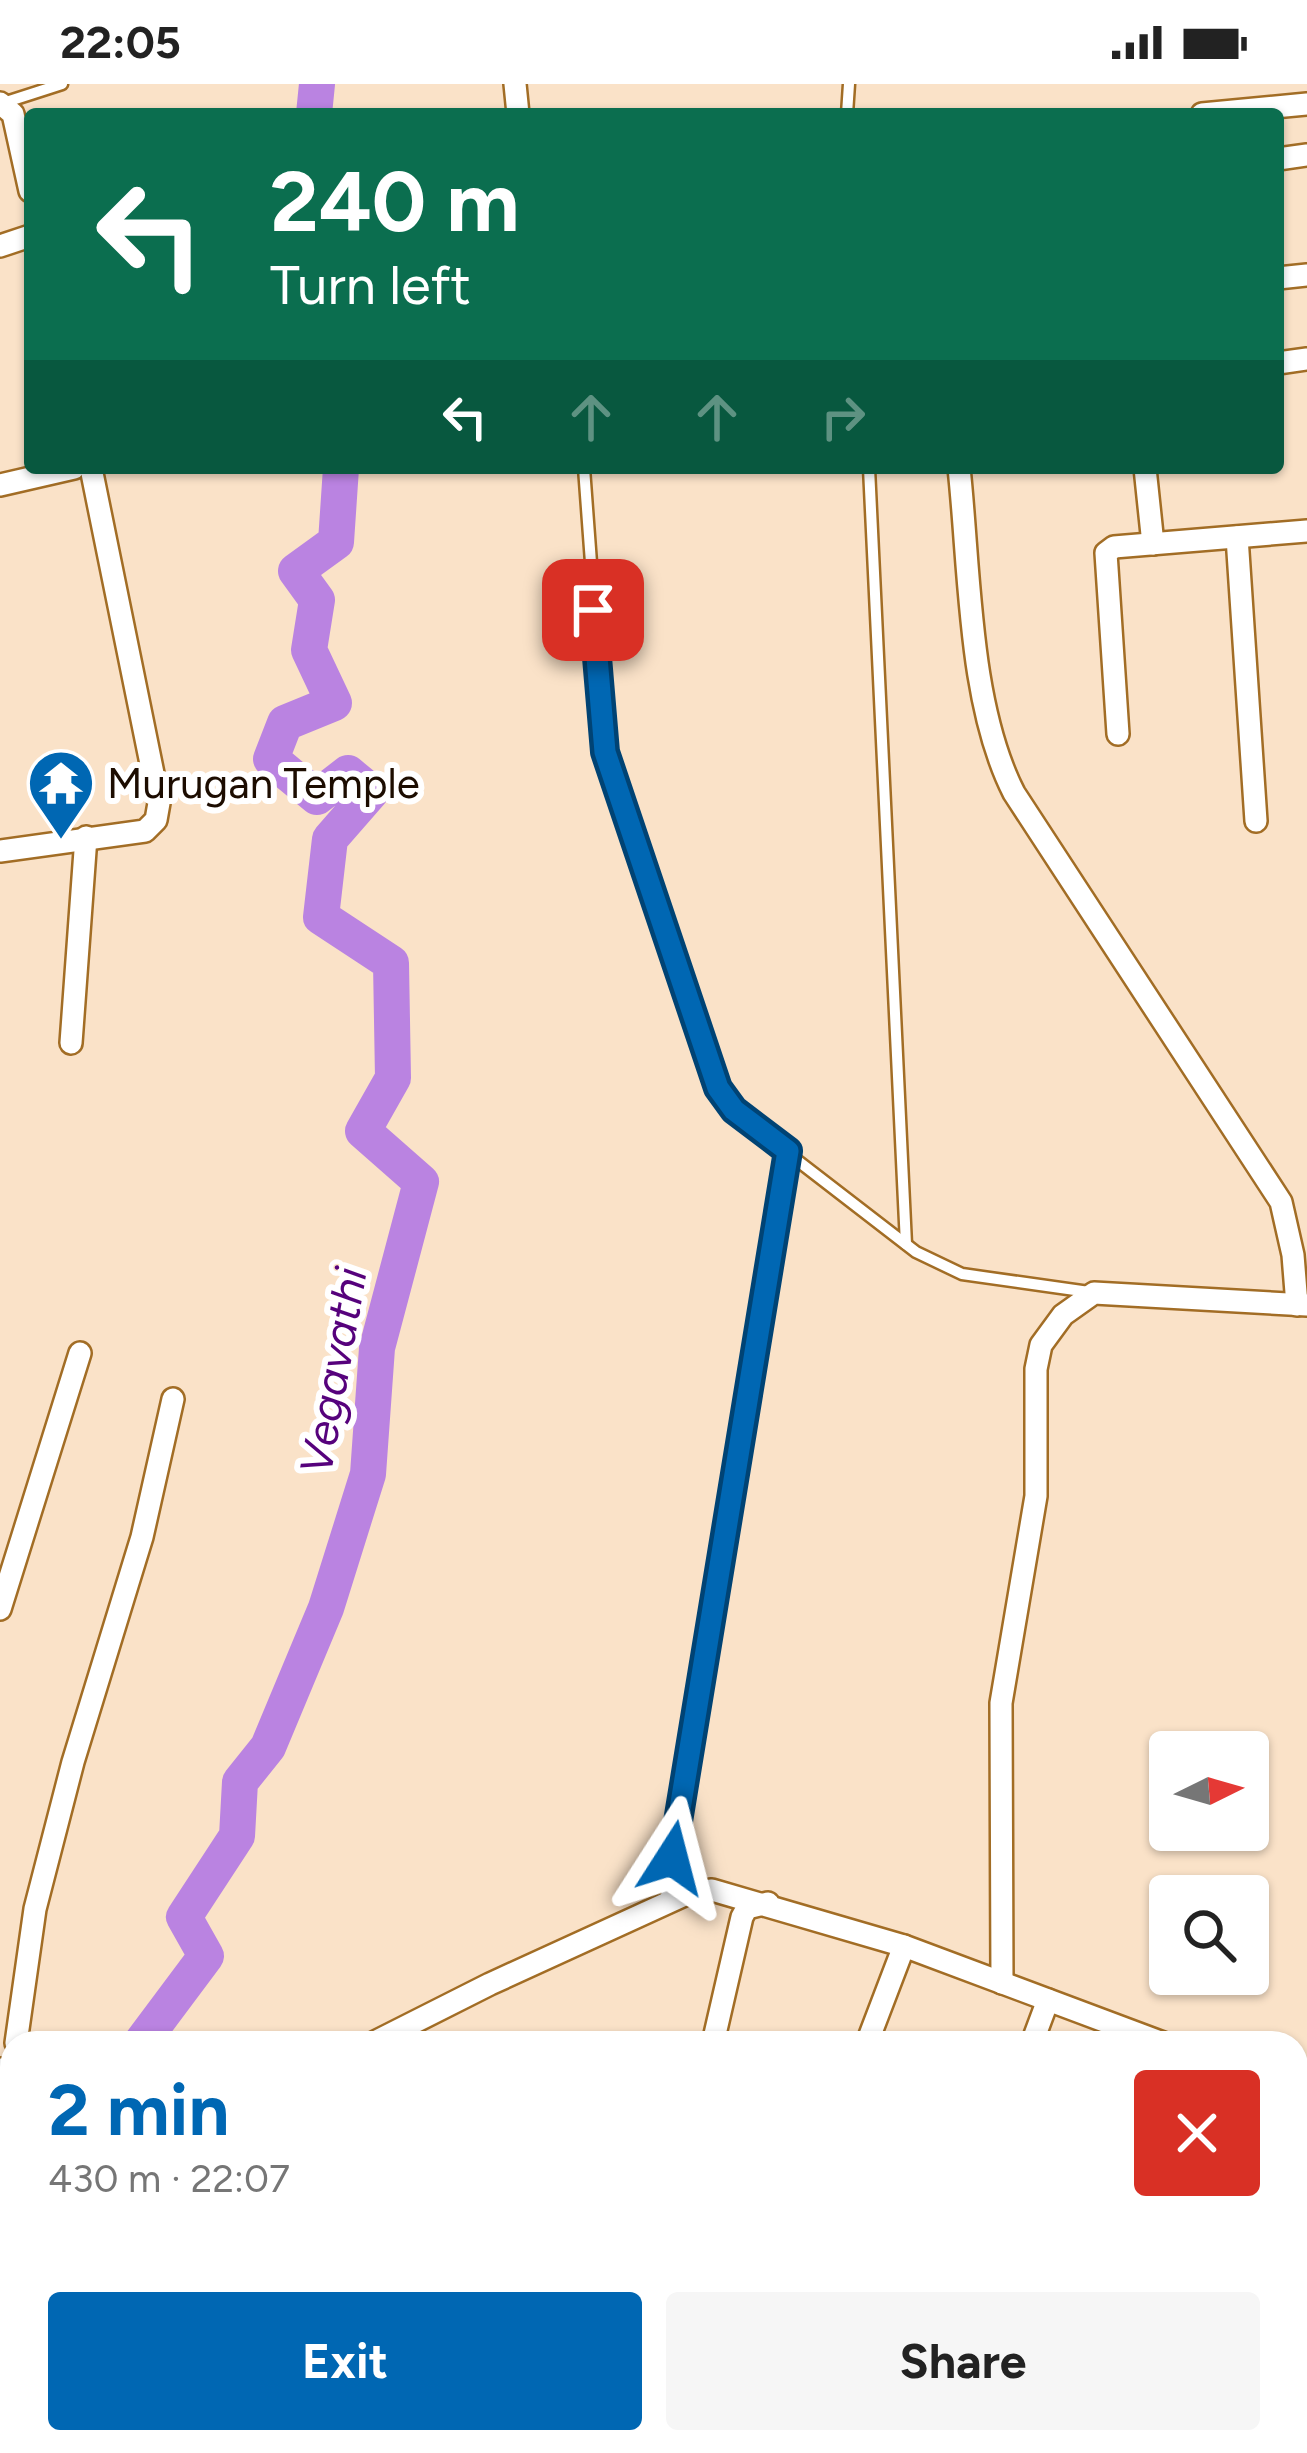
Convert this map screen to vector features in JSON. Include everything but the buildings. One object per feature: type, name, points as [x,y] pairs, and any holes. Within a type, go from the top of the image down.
[{"type":"street","points":[[2,103],[13,113],[24,163]]},
{"type":"street","points":[[1265,108],[1307,104]]},
{"type":"street","points":[[0,484],[46,474]]},
{"type":"street","points":[[0,851],[145,830],[156,820],[159,803],[92,474]]},
{"type":"street","points":[[960,474],[984,713],[996,757],[1014,793],[1281,1202],[1302,1305],[1094,1293],[1050,1330],[1041,1345],[1036,1369],[1036,1496],[1001,1703],[1002,1983]]},
{"type":"street","points":[[1146,474],[1154,544]]},
{"type":"street","points":[[1118,734],[1106,553],[1114,547],[1307,531]]},
{"type":"street","points":[[1237,537],[1256,821]]},
{"type":"street","points":[[71,1043],[86,837]]},
{"type":"street","points":[[0,1609],[80,1354]]},
{"type":"street","points":[[18,2031],[35,1909],[76,1750],[142,1537],[172,1399]]},
{"type":"street","points":[[397,2031],[689,1893],[712,1890],[904,1946],[1131,2031]]},
{"type":"street","points":[[716,2031],[742,1917],[747,1908],[768,1903]]},
{"type":"street","points":[[872,2031],[904,1946]]},
{"type":"street","points":[[1036,2031],[1048,2000]]},
{"type":"lane","points":[[2,103],[62,84]]},
{"type":"lane","points":[[584,474],[599,705],[614,782],[718,1088],[734,1110],[906,1245],[962,1274],[1094,1293]]},
{"type":"lane","points":[[868,474],[906,1245]]},
{"type":"lane","points":[[664,1905],[788,1151]]},
{"type":"waterway","name":"Vegavathi","points":[[315,108],[317,84]]},
{"type":"waterway","name":"Vegavathi","points":[[150,2031],[206,1956],[184,1917],[237,1836],[240,1782],[268,1747],[326,1608],[368,1474],[377,1348],[421,1182],[363,1131],[393,1078],[391,963],[321,917],[330,839],[371,792],[348,773],[317,797],[271,759],[285,723],[334,703],[309,650],[317,600],[296,571],[336,542],[341,474]]},
{"type":"place","name":"Murugan Temple","points":[[61,842]]},
{"type":"route","points":[[593,610],[605,752],[718,1088],[734,1110],[788,1151],[672,1858]]}]
